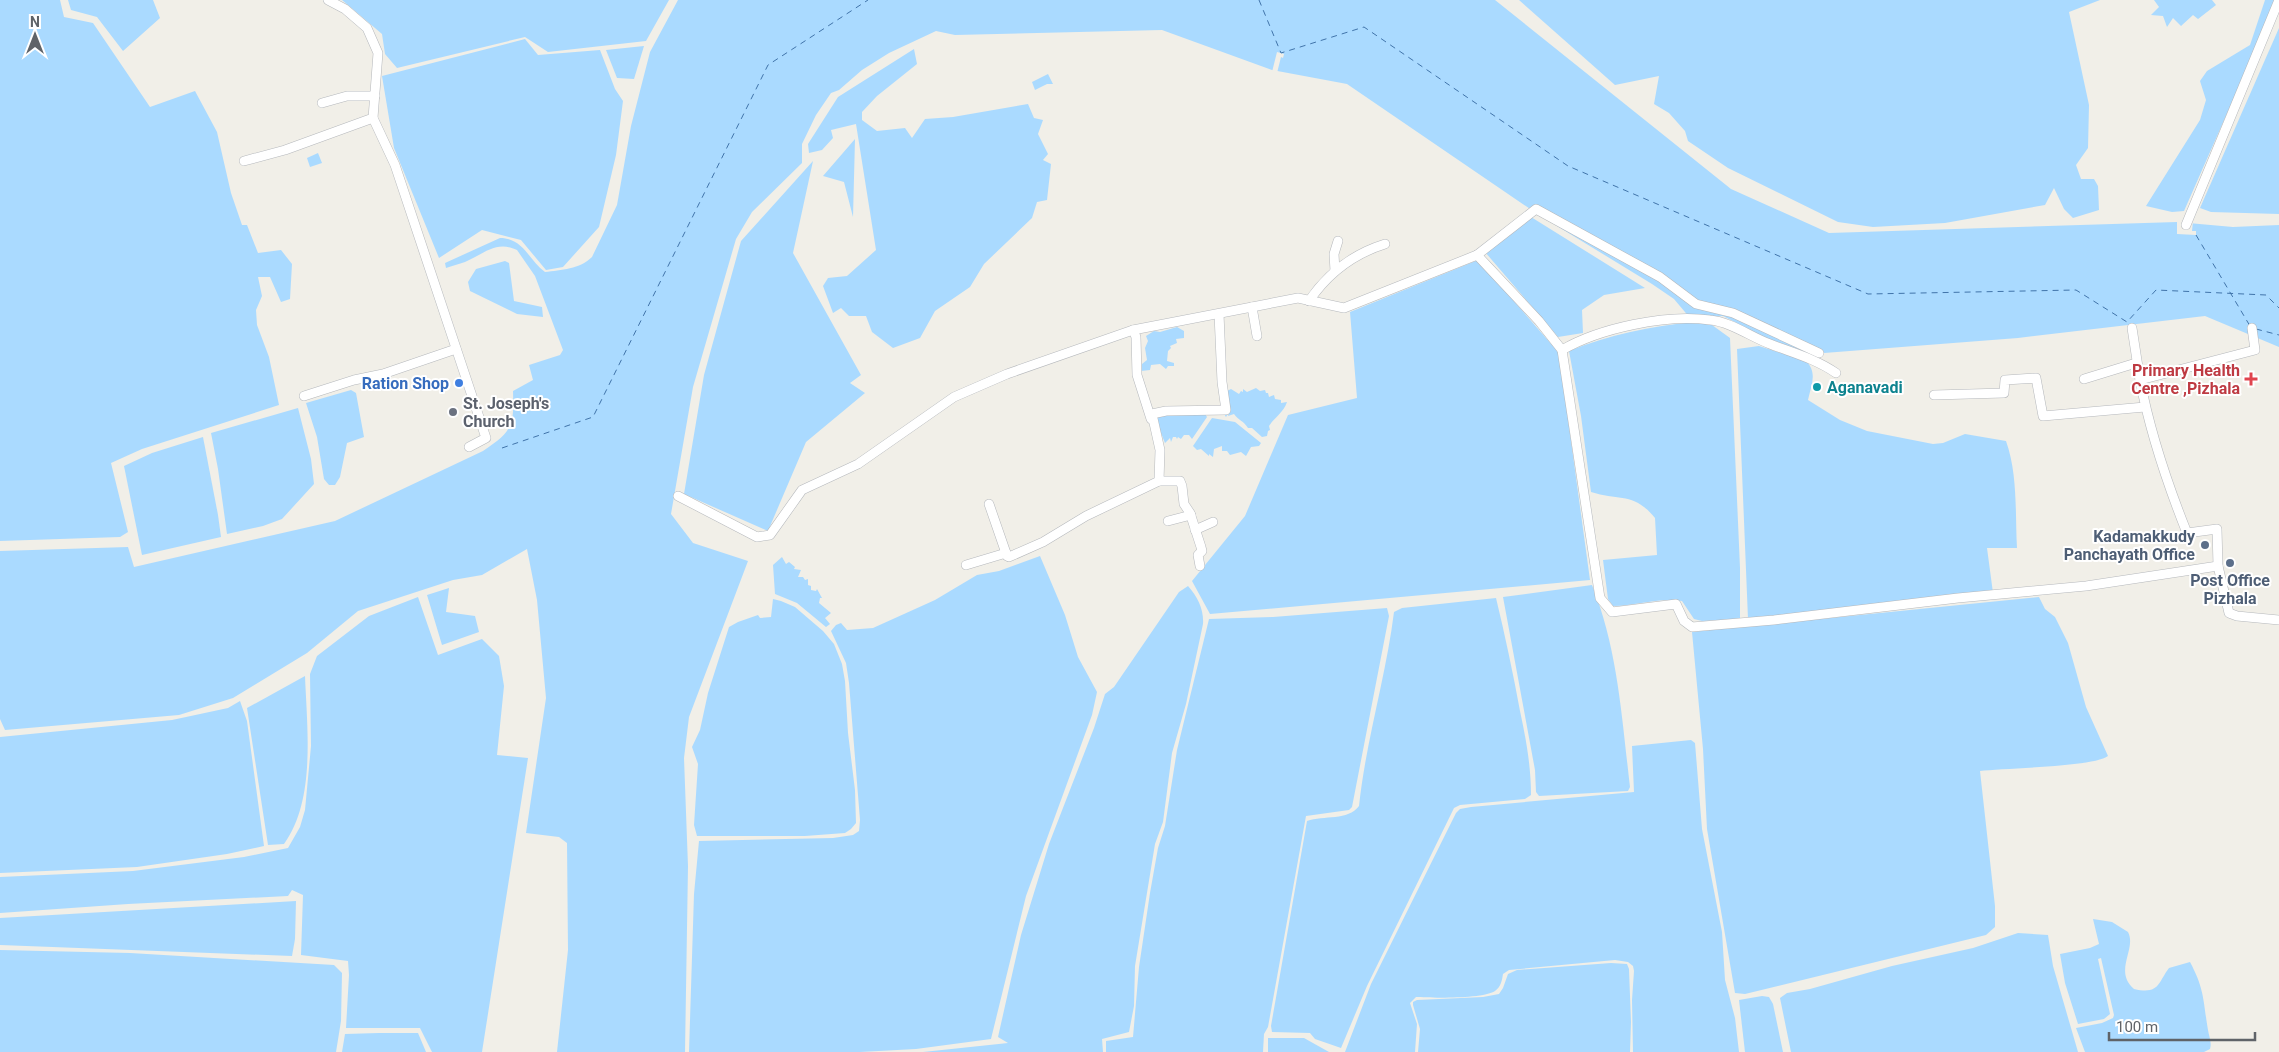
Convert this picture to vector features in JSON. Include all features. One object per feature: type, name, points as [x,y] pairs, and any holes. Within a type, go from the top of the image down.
[{"type":"street","points":[[328,0],[345,9],[367,28],[378,53],[375,121],[395,165],[486,438],[470,447]]},
{"type":"street","points":[[2186,225],[2279,0]]},
{"type":"street","points":[[322,103],[347,96],[375,96]]},
{"type":"street","points":[[283,156],[375,121]]},
{"type":"street","points":[[244,161],[375,121]]},
{"type":"street","points":[[678,496],[757,536],[770,535],[802,490],[858,464],[954,397],[1007,374],[1133,330],[1298,298],[1344,308],[1477,255],[1536,210],[1660,277],[1696,304],[1733,313],[1819,353]]},
{"type":"street","points":[[1335,271],[1334,254],[1338,241]]},
{"type":"street","points":[[1308,301],[1344,262],[1385,244]]},
{"type":"street","points":[[1477,255],[1539,321],[1562,350],[1600,598],[1612,612],[1676,604],[1684,621],[1692,627],[1774,620],[1958,598],[2086,586],[2218,566]]},
{"type":"street","points":[[1252,307],[1257,336]]},
{"type":"street","points":[[1151,419],[1152,414],[1156,412],[1226,410],[1222,382],[1219,314]]},
{"type":"street","points":[[1562,350],[1582,340],[1642,322],[1654,320],[1710,320],[1805,356],[1836,373]]},
{"type":"street","points":[[2132,328],[2136,363],[2145,407],[2172,496],[2187,533],[2217,529],[2218,566],[2229,613],[2237,616],[2279,620]]},
{"type":"street","points":[[2140,380],[2255,350],[2252,328]]},
{"type":"street","points":[[1133,330],[1136,337],[1137,375],[1160,450],[1159,481]]},
{"type":"street","points":[[304,396],[354,380],[383,374],[456,349]]},
{"type":"street","points":[[2084,379],[2136,363]]},
{"type":"street","points":[[1934,395],[2004,393],[2005,380],[2036,378],[2042,416],[2145,407]]},
{"type":"street","points":[[989,504],[1009,557],[1043,542],[1086,516],[1159,481],[1180,481],[1184,504],[1191,515],[1202,551],[1198,556],[1200,566]]},
{"type":"street","points":[[1168,521],[1191,515]]},
{"type":"street","points":[[1195,530],[1213,522]]},
{"type":"street","points":[[966,565],[1006,553]]},
{"type":"water","points":[[0,0],[60,0],[64,17],[93,23],[150,107],[195,91],[217,132],[231,193],[242,225],[247,225],[258,253],[281,250],[292,264],[290,299],[281,302],[270,277],[258,277],[262,296],[256,310],[257,325],[269,357],[279,405],[142,449],[111,463],[128,532],[120,537],[0,541]]},
{"type":"water","points":[[68,0],[153,0],[160,18],[123,51],[97,17],[71,10]]},
{"type":"water","points":[[342,0],[669,0],[646,41],[548,52],[525,37],[397,68],[385,54],[382,34]]},
{"type":"water","points":[[678,0],[1495,0],[1731,189],[1829,233],[2177,222],[2233,227],[2279,225],[2279,347],[2205,316],[2018,338],[1811,354],[1772,341],[1723,316],[1690,318],[1674,299],[1539,215],[1347,84],[1272,70],[1162,30],[955,35],[936,31],[889,53],[862,70],[839,90],[831,93],[816,115],[802,144],[802,163],[752,212],[736,239],[693,387],[671,514],[693,543],[748,561],[689,717],[684,758],[688,866],[685,1052],[557,1052],[568,950],[567,843],[559,837],[526,833],[546,698],[537,600],[527,549],[482,575],[453,580],[358,611],[307,653],[233,698],[179,715],[5,730],[0,719],[0,551],[128,547],[134,567],[335,521],[483,451],[500,438],[510,427],[512,420],[513,391],[533,380],[529,365],[560,355],[563,350],[535,276],[517,250],[510,247],[496,247],[465,262],[446,268],[445,263],[500,238],[508,239],[521,246],[545,272],[564,270],[582,264],[592,257],[617,205],[631,126],[650,52]]},
{"type":"water","points":[[1519,0],[2100,0],[2069,12],[2089,105],[2088,148],[2076,165],[2081,179],[2094,179],[2098,186],[2099,210],[2073,218],[2064,209],[2054,188],[2045,205],[1945,223],[1873,227],[1838,222],[1728,168],[1688,141],[1685,131],[1669,113],[1654,104],[1659,76],[1615,85]]},
{"type":"water","points":[[2154,0],[2212,0],[2216,5],[2198,19],[2193,15],[2181,26],[2173,18],[2167,27],[2163,16],[2151,15],[2159,7]]},
{"type":"water","points":[[2265,0],[2277,0],[2184,211],[2172,212],[2146,206],[2200,120],[2206,100],[2200,81],[2207,71],[2250,45]]},
{"type":"water","points":[[2279,28],[2279,214],[2211,212],[2200,208]]},
{"type":"water","points":[[525,39],[538,55],[600,50],[615,89],[623,101],[616,155],[599,227],[563,267],[546,270],[521,240],[482,230],[439,258],[394,148],[382,76]]},
{"type":"water","points":[[644,46],[634,79],[617,78],[606,50]]},
{"type":"water","points":[[914,49],[917,64],[877,96],[862,112],[862,120],[877,131],[905,128],[912,138],[925,119],[953,117],[1028,104],[1034,118],[1043,120],[1038,134],[1048,154],[1043,160],[1051,164],[1047,200],[1037,202],[1032,218],[984,264],[970,287],[935,311],[920,338],[893,348],[872,332],[866,316],[849,316],[841,308],[833,313],[823,286],[828,278],[847,276],[876,250],[856,124],[831,130],[833,138],[822,150],[809,153],[808,144],[838,97]]},
{"type":"water","points":[[1048,74],[1053,84],[1047,84],[1035,90],[1032,82]]},
{"type":"water","points":[[855,139],[853,217],[844,182],[823,176]]},
{"type":"water","points":[[318,153],[322,163],[310,167],[307,158]]},
{"type":"water","points":[[813,161],[793,253],[861,375],[850,383],[865,393],[806,442],[768,531],[684,494],[704,375],[741,241]]},
{"type":"water","points":[[1531,217],[1645,288],[1604,295],[1582,310],[1583,333],[1558,337],[1485,252]]},
{"type":"water","points":[[1478,260],[1559,353],[1590,580],[1210,614],[1192,581],[1245,516],[1288,415],[1357,398],[1350,312]]},
{"type":"water","points":[[505,261],[509,263],[514,301],[542,307],[543,317],[517,314],[470,291],[468,282],[476,269]]},
{"type":"water","points":[[1694,322],[1712,325],[1730,338],[1740,568],[1740,619],[1702,621],[1694,619],[1682,601],[1664,600],[1613,606],[1608,599],[1603,560],[1657,555],[1655,518],[1640,504],[1633,501],[1591,492],[1581,416],[1569,351],[1599,340],[1630,332]]},
{"type":"water","points":[[1177,327],[1184,331],[1184,338],[1176,339],[1177,343],[1170,346],[1171,348],[1168,351],[1167,361],[1174,363],[1174,366],[1168,366],[1166,369],[1160,364],[1151,365],[1150,370],[1141,371],[1142,364],[1147,360],[1145,348],[1148,341],[1146,336],[1154,331],[1160,332]]},
{"type":"water","points":[[1759,346],[1806,361],[1813,375],[1808,400],[1840,420],[1867,431],[1933,444],[1943,443],[1965,434],[2006,441],[2014,480],[2017,548],[1987,548],[1993,593],[1748,619],[1737,349]]},
{"type":"water","points":[[1256,388],[1260,391],[1265,390],[1269,397],[1274,395],[1275,399],[1281,400],[1281,403],[1287,402],[1284,409],[1269,426],[1270,430],[1267,436],[1262,437],[1252,428],[1248,428],[1234,414],[1228,416],[1229,412],[1226,417],[1224,414],[1227,391],[1231,389],[1239,394],[1241,391],[1243,392],[1243,389],[1247,392]]},
{"type":"water","points":[[351,390],[356,393],[364,437],[347,443],[340,477],[335,485],[329,485],[324,479],[317,437],[306,403]]},
{"type":"water","points":[[298,408],[311,459],[314,484],[282,519],[263,526],[227,534],[211,433]]},
{"type":"water","points":[[1203,411],[1207,417],[1192,439],[1189,435],[1184,435],[1181,439],[1173,437],[1171,442],[1170,438],[1165,443],[1155,418],[1160,414]]},
{"type":"water","points":[[1212,418],[1235,422],[1261,443],[1259,446],[1251,447],[1246,456],[1241,452],[1230,455],[1227,451],[1222,451],[1222,446],[1214,449],[1213,457],[1201,449],[1197,450],[1193,446]]},
{"type":"water","points":[[203,437],[221,537],[142,555],[124,466],[152,453]]},
{"type":"water","points":[[1040,556],[1065,615],[1078,657],[1097,692],[1092,715],[1026,896],[991,1039],[916,1049],[860,1052],[689,1052],[694,894],[699,841],[833,838],[853,835],[859,831],[860,820],[849,683],[846,663],[831,631],[836,625],[841,623],[847,630],[873,628],[935,600],[977,575],[999,571]]},
{"type":"water","points":[[782,557],[786,564],[789,562],[795,567],[794,569],[801,570],[798,577],[803,577],[805,580],[808,579],[808,585],[811,586],[811,590],[816,591],[817,589],[822,598],[820,598],[819,603],[831,613],[825,618],[830,624],[826,627],[797,603],[775,594],[773,565]]},
{"type":"water","points":[[1592,585],[1608,634],[1618,685],[1630,787],[1628,791],[1539,796],[1536,792],[1535,770],[1503,597]]},
{"type":"water","points":[[1188,586],[1200,604],[1203,624],[1186,704],[1172,753],[1163,822],[1155,844],[1135,966],[1134,1006],[1129,1032],[1102,1039],[1103,1052],[923,1052],[1008,1043],[998,1037],[1021,935],[1049,844],[1094,728],[1105,694],[1114,687],[1179,592]]},
{"type":"water","points":[[449,588],[446,612],[475,616],[479,632],[442,645],[427,595]]},
{"type":"water","points":[[418,597],[438,655],[482,639],[499,656],[504,686],[497,755],[528,758],[482,1052],[432,1052],[420,1028],[346,1028],[348,961],[301,955],[303,895],[292,890],[288,896],[0,913],[0,877],[133,871],[244,857],[288,848],[300,827],[305,810],[311,746],[310,674],[317,656],[369,616]]},
{"type":"water","points":[[2039,597],[2045,609],[2055,617],[2068,643],[2086,707],[2108,756],[2099,760],[2068,765],[1980,771],[1995,906],[1995,927],[1986,935],[1745,994],[1735,993],[1707,829],[1703,749],[1692,632]]},
{"type":"water","points":[[1496,598],[1526,742],[1531,795],[1525,799],[1460,805],[1454,808],[1367,986],[1341,1048],[1315,1039],[1310,1033],[1272,1032],[1271,1026],[1307,821],[1349,814],[1359,806],[1366,757],[1394,612],[1402,608]]},
{"type":"water","points":[[773,599],[795,607],[823,631],[834,644],[842,664],[855,790],[856,823],[845,833],[805,836],[697,836],[694,825],[698,764],[692,747],[700,730],[708,693],[729,627],[758,615],[760,618],[771,617]]},
{"type":"water","points":[[1387,608],[1389,616],[1352,807],[1349,810],[1306,816],[1268,1027],[1264,1034],[1263,1052],[1106,1052],[1106,1041],[1133,1037],[1139,967],[1158,848],[1165,826],[1177,750],[1209,619],[1273,617]]},
{"type":"water","points":[[305,676],[308,740],[305,785],[301,806],[294,826],[284,844],[268,845],[247,708]]},
{"type":"water","points":[[240,701],[247,721],[264,846],[227,854],[137,867],[0,873],[0,737],[172,720],[228,708]]},
{"type":"water","points":[[1691,740],[1695,743],[1702,829],[1722,932],[1725,980],[1735,1018],[1739,1052],[1633,1052],[1632,1000],[1634,971],[1633,966],[1628,962],[1615,960],[1509,970],[1503,974],[1497,989],[1489,994],[1433,998],[1416,997],[1410,1003],[1417,1024],[1415,1052],[1345,1052],[1371,984],[1456,813],[1460,809],[1634,792],[1632,746]]},
{"type":"water","points":[[296,901],[295,939],[292,956],[0,945],[0,918]]},
{"type":"water","points":[[2093,919],[2112,922],[2128,932],[2130,946],[2125,975],[2134,989],[2154,989],[2169,968],[2190,962],[2203,996],[2211,1042],[2210,1049],[2204,1052],[2085,1052],[2076,1028],[2102,1023],[2113,1018],[2114,1015],[2101,958],[2098,959],[2110,1014],[2104,1019],[2078,1024],[2065,983],[2060,954],[2090,948],[2099,944]]},
{"type":"water","points":[[2018,933],[2048,935],[2053,966],[2078,1052],[1791,1052],[1780,998],[1787,993],[1810,989],[1892,966],[1973,948]]},
{"type":"water","points":[[0,950],[130,953],[334,965],[342,973],[341,1021],[336,1052],[0,1052]]},
{"type":"water","points":[[1611,963],[1627,964],[1629,969],[1630,1052],[1418,1052],[1420,1029],[1413,1005],[1413,1002],[1417,1000],[1483,997],[1499,994],[1508,974],[1517,970]]},
{"type":"water","points":[[1762,996],[1769,997],[1773,1004],[1783,1052],[1745,1052],[1739,1000]]},
{"type":"water","points":[[418,1033],[426,1052],[342,1052],[345,1034]]},
{"type":"water","points":[[1268,1038],[1304,1038],[1329,1052],[1268,1052]]},
{"type":"pier","points":[[1277,52],[1284,54],[1283,58],[1281,57],[1277,73],[1272,72]]},
{"type":"pier","points":[[2177,221],[2193,221],[2192,231],[2196,231],[2196,235],[2177,234]]},
{"type":"ferry route","points":[[502,448],[593,417],[768,65],[868,0]]},
{"type":"ferry route","points":[[1259,0],[1281,53],[1364,27],[1568,166],[1868,294],[2076,290],[2127,322],[2156,290],[2266,295],[2279,308]]},
{"type":"ferry route","points":[[2196,235],[2250,326]]},
{"type":"ferry route","points":[[2256,329],[2279,335]]},
{"type":"place","name":"Primary Health Centre ,Pizhala","points":[[2251,379]]},
{"type":"place","name":"Ration Shop","points":[[459,383]]},
{"type":"place","name":"Aganavadi","points":[[1817,387]]},
{"type":"place","name":"St. Joseph's Church","points":[[453,412]]},
{"type":"place","name":"Kadamakkudy Panchayath Office","points":[[2205,545]]},
{"type":"place","name":"Post Office Pizhala","points":[[2230,563]]}]
